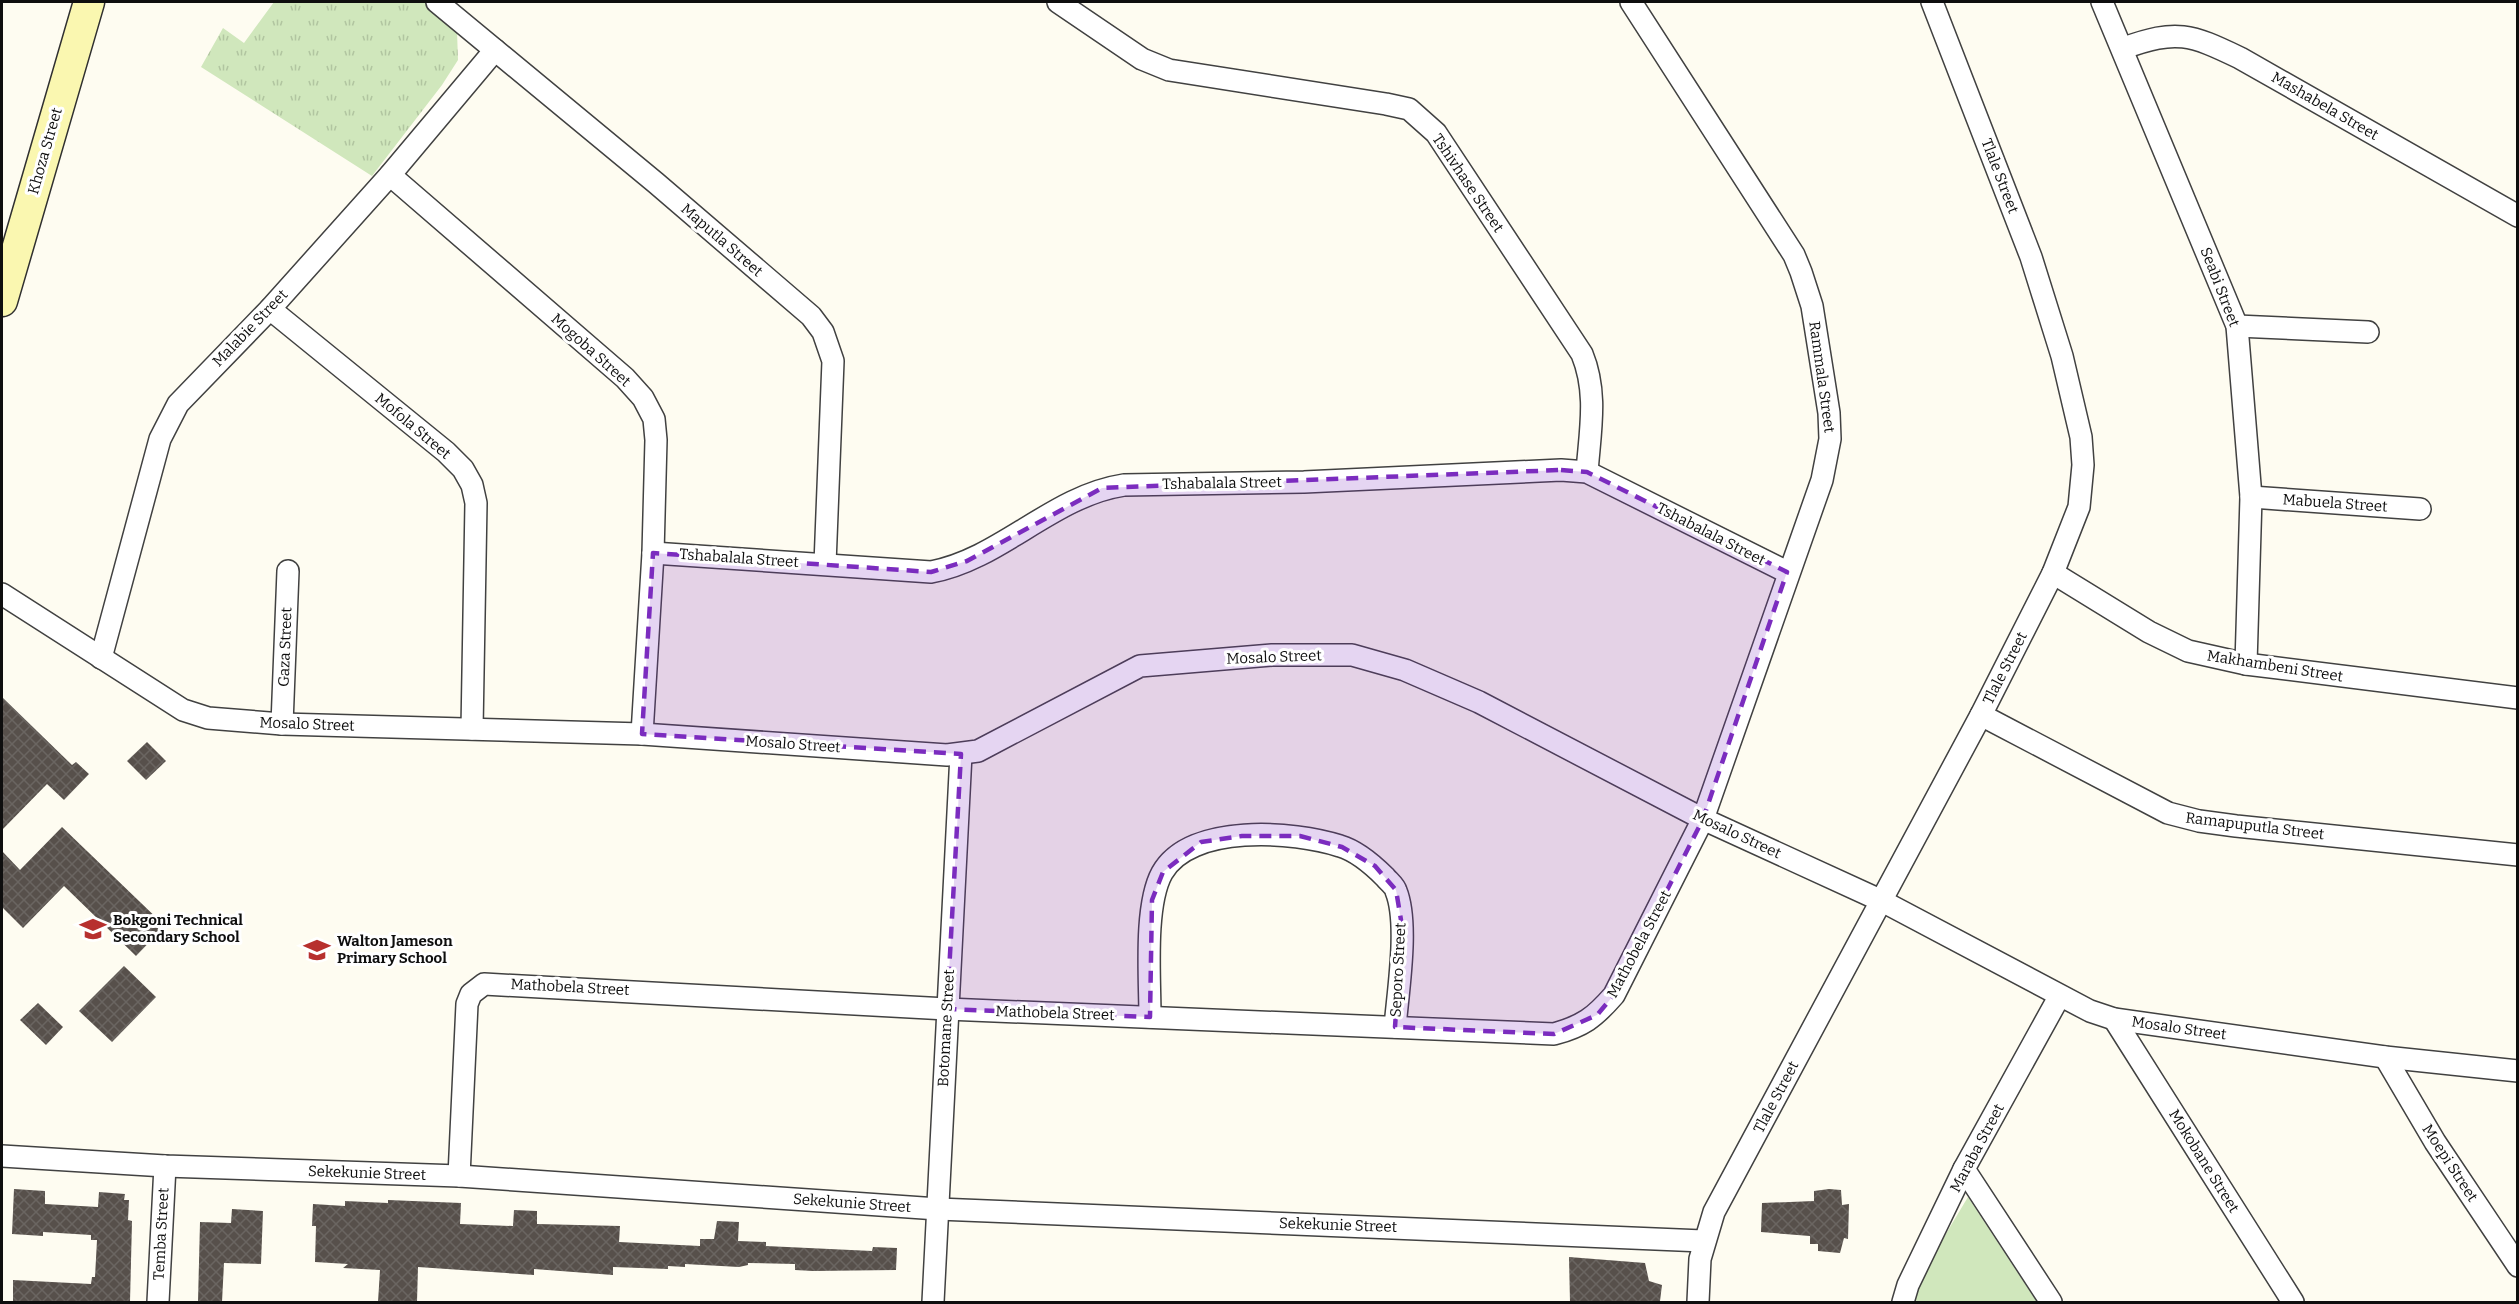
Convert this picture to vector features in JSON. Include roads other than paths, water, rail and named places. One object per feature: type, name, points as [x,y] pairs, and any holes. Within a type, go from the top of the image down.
[{"type":"street","name":"Khoza Street","points":[[2,298],[89,2]]},
{"type":"street","name":"Maputla Street","points":[[437,2],[656,183],[811,316],[823,332],[832,362],[825,564]]},
{"type":"street","name":"Tshivhase Street","points":[[1058,2],[1142,58],[1169,70],[1386,104],[1408,109],[1423,119],[1449,152],[1582,354],[1590,374],[1593,395],[1587,472]]},
{"type":"street","name":"Rammala Street","points":[[1631,2],[1794,255],[1808,289],[1830,439],[1821,480],[1787,572],[1703,819]]},
{"type":"street","name":"Tlale Street","points":[[1698,1302],[1703,1240],[1714,1212],[1981,715],[2054,573],[2079,507],[2083,465],[2081,437],[2062,356],[2031,257],[1932,2]]},
{"type":"street","name":"Seabi Street","points":[[2102,2],[2124,48],[2236,326],[2251,498],[2246,664]]},
{"type":"street","name":"Mashabela Street","points":[[2124,48],[2156,36],[2185,35],[2210,43],[2240,57],[2517,216]]},
{"type":"street","name":"Malabie Street","points":[[101,658],[166,423],[193,387],[270,309],[390,175],[495,50]]},
{"type":"street","name":"Mogoba Street","points":[[390,175],[625,378],[643,398],[654,419],[656,440],[653,553],[642,734]]},
{"type":"street","name":"Mofola Street","points":[[270,309],[446,452],[463,469],[472,485],[478,525],[472,729]]},
{"type":"street","points":[[2236,326],[2368,332]]},
{"type":"street","name":"Tshabalala Street","points":[[653,553],[825,564],[915,573],[947,569],[967,561],[1102,488],[1124,485],[1304,482],[1525,470],[1587,472],[1787,572]]},
{"type":"street","name":"Mabuela Street","points":[[2251,498],[2420,509]]},
{"type":"street","name":"Gaza Street","points":[[282,724],[288,571]]},
{"type":"street","name":"Makhambeni Street","points":[[2054,573],[2149,632],[2188,651],[2246,664],[2517,698]]},
{"type":"street","name":"Mosalo Street","points":[[2,594],[183,710],[197,716],[282,724],[642,734],[961,754],[978,751],[1140,666],[1272,655],[1352,655],[1405,670],[1468,697],[1703,819],[1882,901],[2059,997],[2090,1011],[2114,1019],[2385,1057],[2517,1071]]},
{"type":"street","name":"Ramapuputla Street","points":[[1981,715],[2168,813],[2199,821],[2236,826],[2517,855]]},
{"type":"street","name":"Botomane Street","points":[[933,1302],[961,754]]},
{"type":"street","name":"Mathobela Street","points":[[459,1176],[466,1004],[471,994],[484,984],[947,1009],[1554,1034],[1577,1027],[1597,1015],[1614,995],[1703,819]]},
{"type":"street","name":"Seporo Street","points":[[1150,1017],[1152,900],[1163,872],[1179,855],[1201,842],[1242,836],[1300,836],[1342,846],[1375,866],[1396,890],[1402,926],[1395,1027]]},
{"type":"street","name":"Maraba Street","points":[[1903,1302],[1964,1169],[2059,997]]},
{"type":"street","name":"Mokobane Street","points":[[2114,1019],[2293,1302]]},
{"type":"street","name":"Moepi Street","points":[[2385,1057],[2435,1142],[2517,1266]]},
{"type":"street","name":"Sekekunie Street","points":[[2,1156],[165,1166],[459,1176],[938,1209],[1703,1240]]},
{"type":"street","name":"Temba Street","points":[[158,1302],[165,1166]]},
{"type":"street","points":[[1964,1169],[2051,1302]]},
{"type":"place","name":"Bokgoni Technical Secondary School","points":[[93,929]]},
{"type":"place","name":"Walton Jameson Primary School","points":[[317,950]]}]
